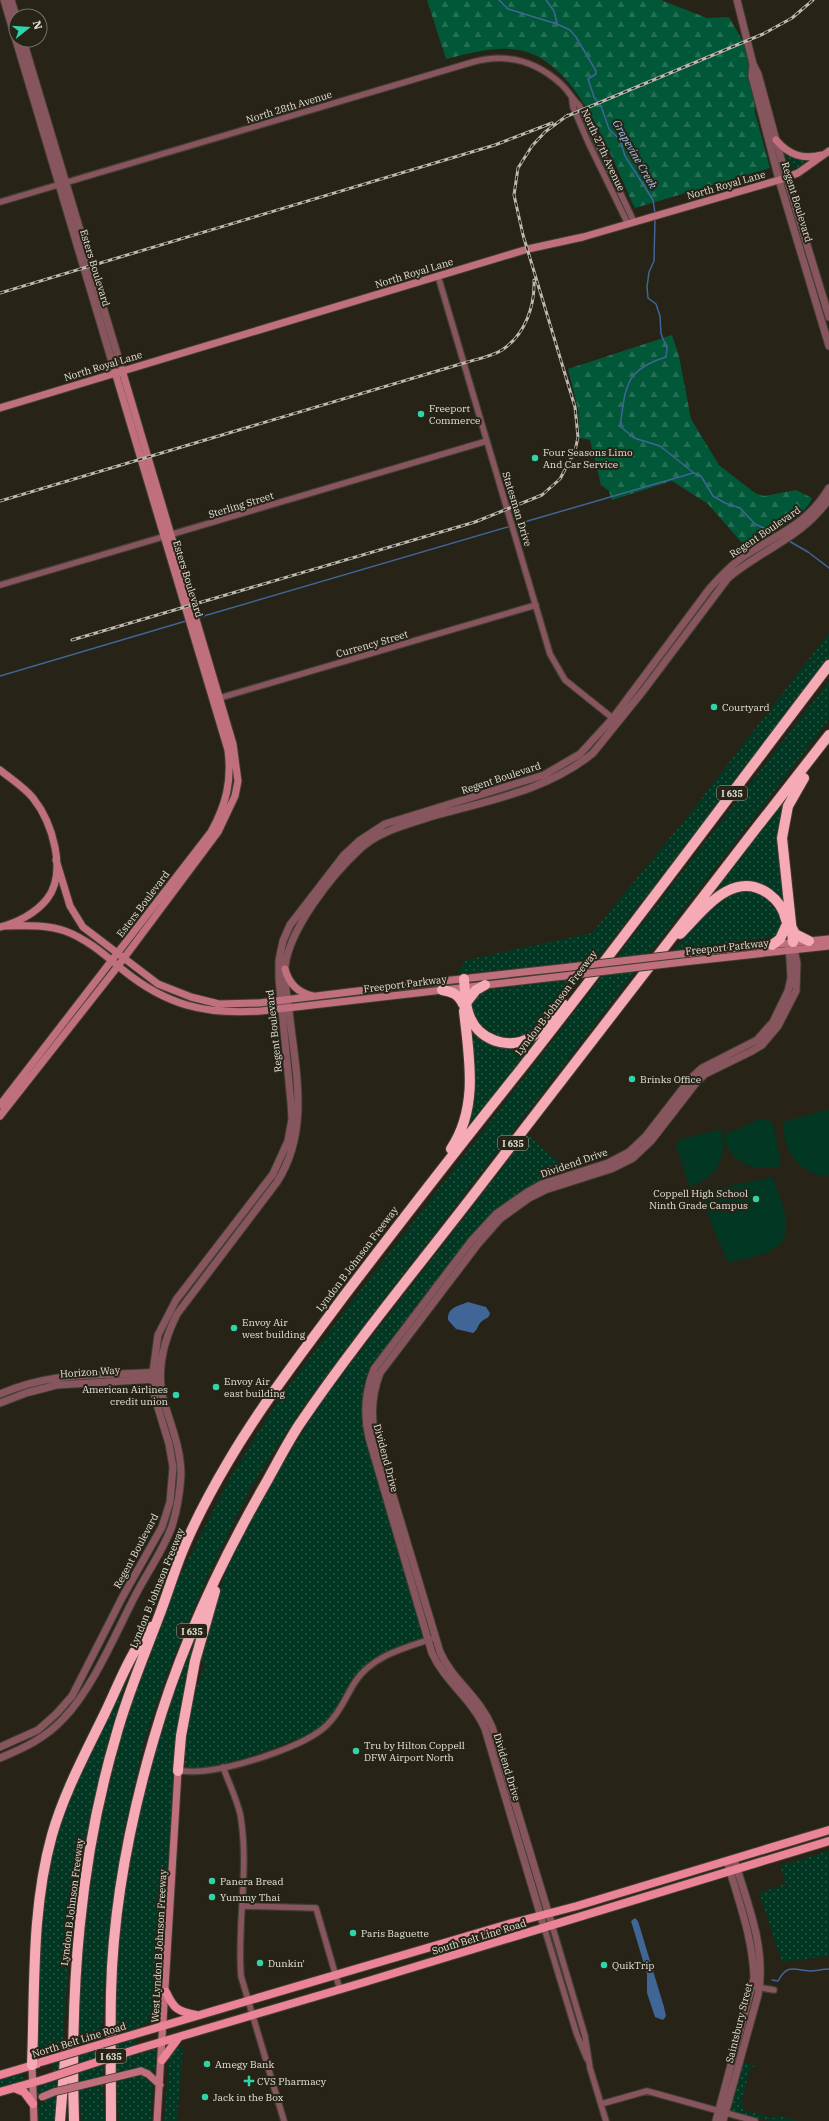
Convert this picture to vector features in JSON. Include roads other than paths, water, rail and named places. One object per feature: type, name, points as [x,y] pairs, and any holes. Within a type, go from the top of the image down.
[{"type":"highway","name":"Lyndon B Johnson Freeway","points":[[74,2121],[72,2019],[75,1971],[83,1889],[97,1809],[115,1738],[135,1674],[158,1618],[184,1547],[229,1459],[299,1355],[411,1208],[534,1052],[829,665]]},
{"type":"highway","name":"I 635","points":[[111,2121],[111,1991],[113,1957],[121,1891],[132,1829],[156,1730],[188,1642],[220,1567],[280,1455],[317,1400],[644,971],[829,735]]},
{"type":"highway","points":[[791,946],[782,850],[784,819],[797,788],[829,739]]},
{"type":"highway","points":[[644,971],[712,901],[730,888],[745,886],[767,893],[782,909],[788,926],[795,934],[809,941]]},
{"type":"highway","points":[[442,990],[452,992],[459,996],[465,1003],[473,1023],[487,1037],[509,1044],[524,1041],[534,1036],[634,920]]},
{"type":"highway","points":[[772,945],[780,939],[788,926]]},
{"type":"highway","points":[[411,1208],[456,1141],[466,1119],[471,1088],[465,1003],[462,983]]},
{"type":"highway","points":[[465,1003],[476,990],[485,985]]},
{"type":"highway","points":[[178,1771],[181,1736],[195,1661],[209,1614],[220,1567]]},
{"type":"highway","points":[[37,2064],[38,1916],[52,1835],[77,1771],[138,1643],[158,1618]]},
{"type":"highway","points":[[60,2121],[66,2045],[72,2019]]},
{"type":"main road","points":[[776,140],[787,151],[798,156],[812,157],[828,152]]},
{"type":"main road","name":"North Royal Lane","points":[[0,408],[118,371],[528,249],[583,237],[787,178],[828,152]]},
{"type":"main road","name":"Esters Boulevard","points":[[0,1116],[2,1105],[112,961],[120,956],[211,832],[225,803],[230,778],[228,750],[216,699],[118,371]]},
{"type":"main road","points":[[0,770],[27,791],[43,814],[54,841],[56,860],[54,884],[47,898],[26,917],[2,927]]},
{"type":"main road","name":"Freeport Parkway","points":[[56,860],[66,897],[74,915],[83,927],[158,984],[218,1004],[284,1001],[462,983],[570,967],[772,945],[829,946]]},
{"type":"main road","name":"Freeport Parkway","points":[[2,927],[47,927],[63,930],[86,941],[142,986],[173,1001],[204,1010],[230,1013],[442,990],[462,983],[485,985],[683,962],[829,939]]},
{"type":"main road","name":"Esters Boulevard","points":[[2,1105],[118,966],[120,956]]},
{"type":"main road","points":[[285,969],[290,983],[296,988],[315,997]]},
{"type":"main road","points":[[173,1001],[179,998],[197,1002],[206,1001]]},
{"type":"main road","name":"West Lyndon B Johnson Freeway","points":[[157,2121],[162,2060],[178,1771]]},
{"type":"main road","name":"South Belt Line Road","points":[[164,2025],[829,1830]]},
{"type":"main road","name":"South Belt Line Road","points":[[32,2082],[829,1841]]},
{"type":"main road","points":[[166,1992],[172,2004],[181,2012],[196,2015]]},
{"type":"main road","name":"North Belt Line Road","points":[[0,2075],[164,2025]]},
{"type":"main road","points":[[162,2060],[179,2037]]},
{"type":"main road","points":[[34,2121],[32,2082],[37,2064]]},
{"type":"main road","points":[[33,2104],[42,2097],[54,2092],[141,2071],[148,2074],[160,2085]]},
{"type":"main road","points":[[0,2092],[32,2082]]},
{"type":"main road","points":[[14,2088],[24,2092],[33,2104]]},
{"type":"street","name":"Esters Boulevard","points":[[4,0],[32,82],[118,371]]},
{"type":"street","name":"Regent Boulevard","points":[[738,0],[753,64],[758,74],[787,178],[829,317]]},
{"type":"street","name":"Esters Boulevard","points":[[25,48],[32,82]]},
{"type":"street","name":"North 28th Avenue","points":[[0,202],[480,60],[511,58],[534,65],[561,84],[572,99]]},
{"type":"street","name":"Regent Boulevard","points":[[753,64],[752,76],[779,180],[829,346]]},
{"type":"street","name":"North 27th Avenue","points":[[572,99],[579,105],[595,138],[631,223]]},
{"type":"street","name":"North 27th Avenue","points":[[572,99],[573,108],[588,142],[631,223]]},
{"type":"street","points":[[588,142],[595,138]]},
{"type":"street","name":"Statesman Drive","points":[[438,276],[550,654],[559,672],[579,693],[615,721]]},
{"type":"street","name":"Sterling Street","points":[[0,586],[487,441]]},
{"type":"street","name":"Regent Boulevard","points":[[284,1001],[285,969],[292,944],[306,913],[349,861],[371,840],[398,827],[553,779],[569,771],[593,753],[615,721],[728,578],[744,564],[790,539],[825,501],[829,488]]},
{"type":"street","name":"Regent Boulevard","points":[[667,654],[710,588],[725,573],[749,553],[809,519]]},
{"type":"street","name":"Currency Street","points":[[216,699],[536,605]]},
{"type":"street","name":"Regent Boulevard","points":[[0,1747],[38,1730],[57,1713],[72,1696],[123,1596],[162,1527],[171,1494],[173,1467],[169,1444],[155,1398],[157,1375],[165,1341],[177,1314],[277,1182],[294,1146],[299,1123],[299,1105],[279,960],[284,939],[290,925],[344,855],[358,841],[377,828],[401,818],[544,776],[580,754],[615,721]]},
{"type":"street","name":"Dividend Drive","points":[[606,2121],[590,2068],[577,2035],[548,1926],[505,1784],[481,1719],[468,1700],[438,1666],[432,1639],[375,1436],[372,1416],[373,1394],[380,1373],[416,1320],[480,1231],[496,1214],[526,1193],[542,1184],[620,1158],[638,1145],[668,1113],[691,1078],[749,1046],[757,1040],[773,1022],[788,991],[791,978],[791,946]]},
{"type":"street","name":"Horizon Way","points":[[0,1394],[41,1380],[76,1375],[157,1375]]},
{"type":"street","name":"Regent Boulevard","points":[[0,1758],[42,1737],[64,1718],[76,1703],[166,1538],[177,1504],[181,1473],[176,1437],[157,1375]]},
{"type":"street","name":"Horizon Way","points":[[0,1403],[43,1388],[69,1383],[157,1375]]},
{"type":"street","points":[[41,1380],[43,1388]]},
{"type":"street","points":[[178,1771],[202,1772],[223,1767],[285,1749],[311,1738],[329,1724],[343,1706],[356,1681],[368,1668],[384,1656],[432,1639]]},
{"type":"street","points":[[223,1767],[241,1817],[244,1841],[239,1954],[241,1976],[247,2001],[284,2121]]},
{"type":"street","name":"Saintsbury Street","points":[[716,2121],[722,2112],[756,1987],[753,1955],[730,1860]]},
{"type":"street","points":[[242,1906],[316,1908],[340,1990]]},
{"type":"street","points":[[756,1987],[774,1990]]},
{"type":"street","points":[[601,2104],[647,2091],[755,2121]]},
{"type":"street","name":"Saintsbury Street","points":[[722,2112],[723,2121]]},
{"type":"water","points":[[468,1302],[486,1307],[490,1313],[473,1333],[456,1329],[448,1320],[449,1312],[457,1306]]},
{"type":"water","points":[[635,1918],[638,1921],[664,2007],[666,2016],[663,2020],[655,2017],[647,1993],[647,1974],[631,1921]]},
{"type":"waterway","name":"Grapevine Creek","points":[[499,0],[508,9],[557,24],[570,30],[576,37],[596,71],[596,74],[588,79],[594,97],[601,106],[609,129],[620,140],[625,156],[653,200],[655,213]]},
{"type":"waterway","points":[[546,0],[554,11],[557,23]]},
{"type":"waterway","name":"Grapevine Creek","points":[[655,218],[654,261],[649,272],[647,287],[648,298],[656,304],[660,316],[661,334],[667,348],[666,357],[652,362],[635,374],[626,390],[620,426],[634,438],[660,446],[694,473],[701,476],[713,496],[725,503],[740,508],[755,524],[777,534]]},
{"type":"waterway","points":[[514,525],[693,473]]},
{"type":"waterway","points":[[197,618],[511,526]]},
{"type":"waterway","name":"Grapevine Creek","points":[[789,541],[808,552],[829,568]]},
{"type":"waterway","points":[[0,676],[186,621]]},
{"type":"waterway","points":[[772,1980],[778,1981],[785,1972],[792,1969],[810,1971],[829,1969]]},
{"type":"railway","points":[[565,117],[763,34],[792,18],[813,0]]},
{"type":"railway","points":[[72,640],[475,522],[542,495],[560,479],[575,451],[578,437],[575,407],[523,235],[514,195],[518,168],[532,146],[545,132],[568,115]]},
{"type":"railway","points":[[0,293],[495,145],[552,123]]},
{"type":"railway","points":[[0,501],[493,354],[510,344],[517,336],[527,319],[533,300],[534,280]]},
{"type":"place","name":"Freeport Commerce","points":[[421,414]]},
{"type":"place","name":"Four Seasons Limo And Car Service","points":[[535,458]]},
{"type":"place","name":"Courtyard","points":[[714,707]]},
{"type":"place","name":"Brinks Office","points":[[632,1079]]},
{"type":"place","name":"Coppell High School Ninth Grade Campus","points":[[756,1199]]},
{"type":"place","name":"Envoy Air west building","points":[[234,1328]]},
{"type":"place","name":"Envoy Air east building","points":[[216,1387]]},
{"type":"place","name":"American Airlines credit union","points":[[176,1395]]},
{"type":"place","name":"Tru by Hilton Coppell DFW Airport North","points":[[356,1751]]},
{"type":"place","name":"Panera Bread","points":[[212,1881]]},
{"type":"place","name":"Yummy Thai","points":[[212,1897]]},
{"type":"place","name":"Paris Baguette","points":[[353,1933]]},
{"type":"place","name":"Dunkin'","points":[[260,1963]]},
{"type":"place","name":"QuikTrip","points":[[604,1965]]},
{"type":"place","name":"Amegy Bank","points":[[207,2064]]},
{"type":"place","name":"CVS Pharmacy","points":[[249,2081]]},
{"type":"place","name":"Jack in the Box","points":[[205,2097]]}]
